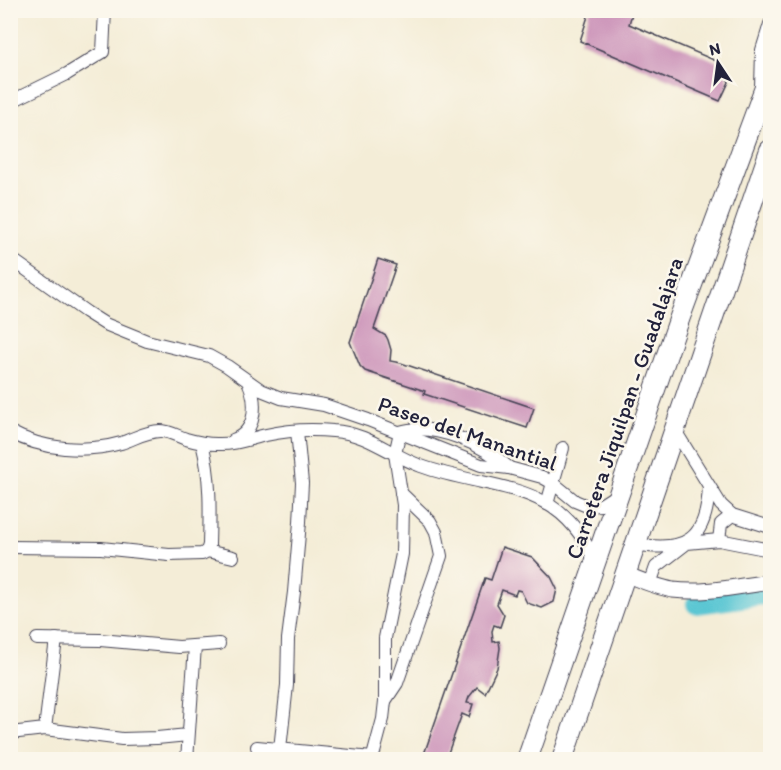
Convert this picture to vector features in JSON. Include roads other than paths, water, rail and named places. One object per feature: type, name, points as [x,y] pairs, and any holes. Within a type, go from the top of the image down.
[{"type":"highway","name":"Carretera Jiquilpan - Guadalajara","points":[[527,759],[680,317],[771,74]]},
{"type":"highway","points":[[562,759],[771,150]]},
{"type":"street","points":[[10,102],[67,74],[103,52],[105,10]]},
{"type":"street","points":[[762,100],[761,61],[771,24]]},
{"type":"street","name":"Paseo del Manantial","points":[[10,258],[105,324],[147,341],[209,356],[261,390],[281,398],[324,405],[400,432],[481,465],[509,468],[534,475],[553,483],[575,501],[587,506],[601,505],[619,494]]},
{"type":"street","points":[[220,445],[238,438],[248,430],[252,420],[254,394],[247,379]]},
{"type":"street","points":[[674,429],[721,505],[732,515],[771,527]]},
{"type":"street","name":"Paseo del Manantial","points":[[11,433],[33,442],[85,449],[105,447],[159,431],[172,432],[184,439],[220,445],[297,431],[337,431],[361,436],[383,445],[395,454],[437,471],[524,491],[562,515],[582,536],[595,562]]},
{"type":"street","points":[[280,749],[287,685],[288,639],[294,592],[304,560],[306,535],[306,490],[302,483],[297,431]]},
{"type":"street","points":[[257,747],[372,759],[383,719],[385,638],[402,554],[404,525],[395,454],[400,432]]},
{"type":"street","points":[[10,547],[101,548],[169,555],[202,554],[209,545],[209,476],[202,443]]},
{"type":"street","points":[[547,504],[563,448]]},
{"type":"street","points":[[650,584],[656,567],[687,543],[701,527],[706,516],[709,486]]},
{"type":"street","points":[[385,701],[397,683],[441,556],[436,532],[430,521],[401,493]]},
{"type":"street","points":[[719,540],[721,524],[732,515]]},
{"type":"street","points":[[635,544],[656,548],[719,540],[771,550]]},
{"type":"street","points":[[207,550],[233,557]]},
{"type":"street","points":[[625,574],[650,584],[672,590],[687,591],[771,582]]},
{"type":"street","points":[[37,639],[100,640],[160,646],[219,644]]},
{"type":"street","points":[[45,729],[56,639]]},
{"type":"street","points":[[187,759],[195,646]]},
{"type":"street","points":[[10,733],[45,729],[122,739],[188,735]]},
{"type":"waterway","points":[[696,604],[770,594]]}]
